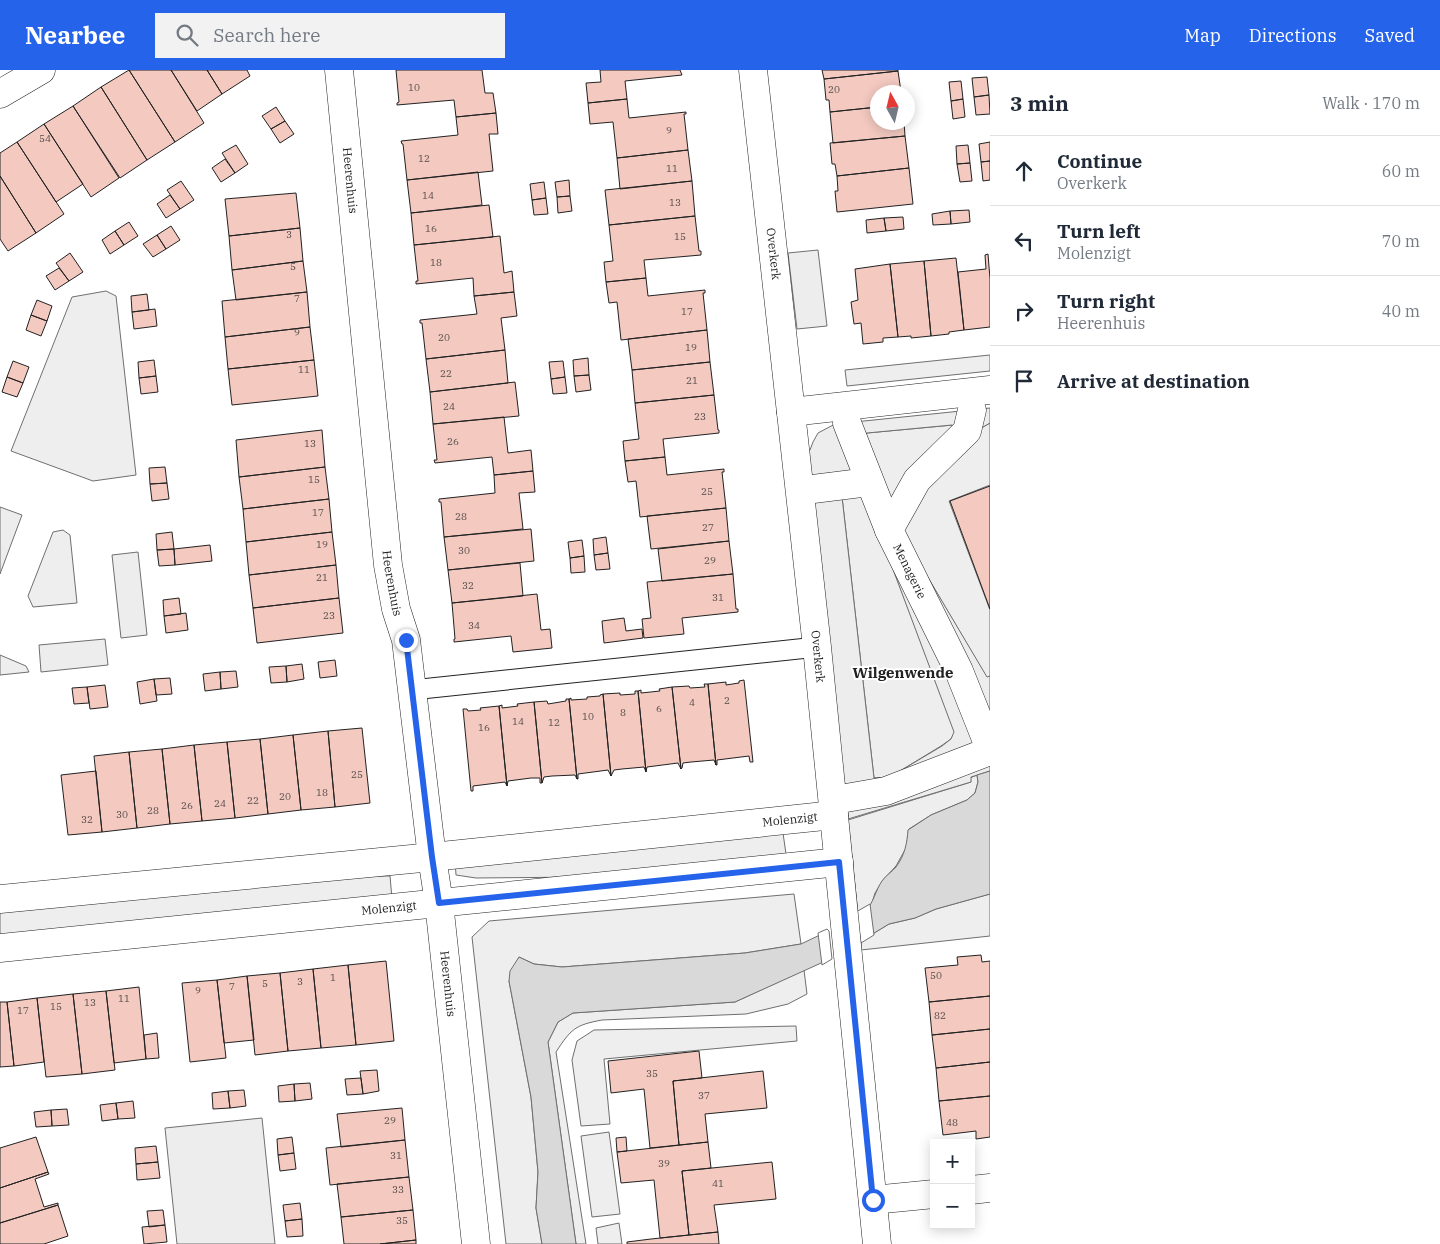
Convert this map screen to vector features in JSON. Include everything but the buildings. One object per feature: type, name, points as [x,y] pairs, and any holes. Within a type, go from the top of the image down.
[{"type":"street","points":[[0,94],[41,70]]},
{"type":"street","name":"Heerenhuis","points":[[340,70],[388,565],[396,609],[406,640],[439,903],[476,1244]]},
{"type":"street","name":"Overkerk","points":[[753,70],[817,647],[840,807],[839,862],[877,1244]]},
{"type":"street","name":"Menagerie","points":[[791,412],[981,400],[967,431],[917,480],[889,530],[959,671],[990,750],[886,792],[840,807]]},
{"type":"street","points":[[847,423],[889,530]]},
{"type":"street","points":[[813,489],[870,482]]},
{"type":"street","name":"Molenzigt","points":[[0,899],[432,857],[840,807]]},
{"type":"street","name":"Molenzigt","points":[[0,948],[839,862]]},
{"type":"street","points":[[975,1190],[990,1188]]},
{"type":"street","points":[[873,1200],[930,1194]]},
{"type":"lane","points":[[412,690],[817,647]]},
{"type":"shaded area","points":[[818,250],[827,326],[797,329],[788,253]]},
{"type":"shaded area","points":[[106,291],[116,296],[136,475],[93,481],[11,451],[72,297]]},
{"type":"shaded area","points":[[990,355],[990,371],[847,386],[845,370]]},
{"type":"shaded area","points":[[990,408],[990,423],[976,431],[927,479],[901,532],[987,677],[990,676],[990,771],[971,777],[971,782],[848,819],[808,450],[810,450],[818,433],[835,424]],"holes":[[[952,425],[955,427],[889,510],[863,435],[867,433]],[[861,484],[954,732],[951,739],[942,746],[887,778],[874,778],[841,488]]]},
{"type":"shaded area","points":[[990,423],[990,485],[949,501],[990,610],[990,676],[987,678],[901,532],[913,502],[976,431]]},
{"type":"shaded area","points":[[953,425],[955,427],[894,511],[863,435],[867,433]]},
{"type":"shaded area","points":[[861,484],[955,732],[951,739],[941,746],[890,777],[874,778],[841,488]]},
{"type":"shaded area","points":[[0,507],[22,515],[0,574]]},
{"type":"shaded area","points":[[63,530],[70,535],[77,603],[33,607],[28,596],[53,532]]},
{"type":"shaded area","points":[[138,552],[147,635],[121,638],[112,555]]},
{"type":"shaded area","points":[[105,639],[108,665],[41,672],[39,645]]},
{"type":"shaded area","points":[[0,655],[26,666],[29,672],[0,675]]},
{"type":"shaded area","points":[[990,771],[990,894],[936,909],[915,918],[889,924],[861,941],[865,911],[882,881],[902,858],[908,830],[931,815],[967,800],[975,793],[978,782],[977,775]]},
{"type":"shaded area","points":[[977,775],[978,782],[975,793],[967,800],[931,815],[909,829],[906,848],[896,866],[883,880],[875,893],[871,906],[858,914],[848,820],[971,782],[970,778]]},
{"type":"shaded area","points":[[783,833],[786,854],[587,877],[476,878],[456,875],[455,860]]},
{"type":"shaded area","points":[[307,876],[390,876],[392,899],[0,938],[0,908]]},
{"type":"shaded area","points":[[794,894],[801,944],[745,953],[562,967],[534,964],[519,957],[509,981],[531,1097],[538,1172],[536,1208],[542,1244],[506,1244],[472,937],[489,921]]},
{"type":"shaded area","points":[[990,894],[990,936],[861,950],[861,941],[889,924],[915,918],[936,909]]},
{"type":"shaded area","points":[[826,932],[830,959],[735,1002],[573,1013],[558,1022],[548,1042],[576,1244],[542,1244],[536,1208],[538,1172],[531,1097],[509,981],[510,971],[519,957],[534,964],[562,967],[745,953],[801,944]]},
{"type":"shaded area","points":[[804,970],[807,994],[788,1004],[746,1014],[602,1020],[580,1026],[570,1033],[556,1052],[586,1244],[576,1244],[548,1042],[558,1022],[573,1013],[735,1002]]},
{"type":"shaded area","points":[[796,1026],[797,1041],[604,1059],[610,1124],[581,1126],[572,1060],[577,1041],[594,1030]]},
{"type":"shaded area","points":[[262,1118],[275,1244],[177,1244],[165,1128]]},
{"type":"shaded area","points":[[609,1132],[620,1214],[592,1217],[581,1136]]},
{"type":"shaded area","points":[[619,1223],[622,1244],[598,1244],[596,1228]]},
{"type":"pier","points":[[870,904],[874,935],[861,943],[856,912]]},
{"type":"pier","points":[[827,929],[829,931],[832,959],[822,965],[818,933]]},
{"type":"district","name":"Wilgenwende","points":[[903,673]]},
{"type":"route","points":[[406,640],[439,903],[839,862],[873,1200]]}]
